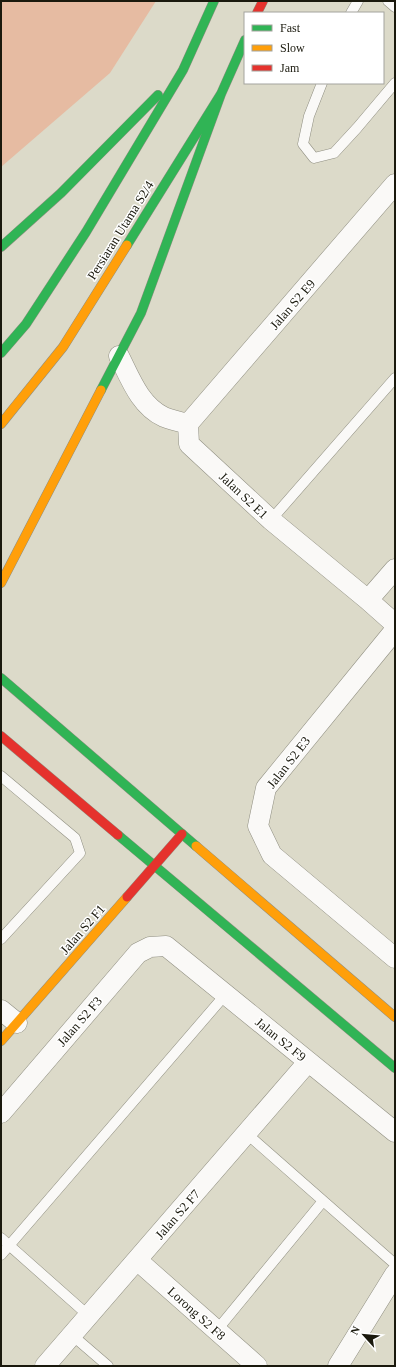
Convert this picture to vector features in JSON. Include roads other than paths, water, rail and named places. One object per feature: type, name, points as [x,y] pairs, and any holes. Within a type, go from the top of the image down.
[{"type":"main road","name":"Persiaran Utama S2/4","points":[[1,352],[26,324],[86,232],[182,70],[214,1]]},
{"type":"main road","points":[[258,12],[263,1]]},
{"type":"main road","name":"Persiaran Utama S2/4","points":[[1,424],[63,347],[221,94],[244,42]]},
{"type":"main road","points":[[1,247],[61,193],[182,70]]},
{"type":"main road","points":[[1,583],[141,313],[221,94]]},
{"type":"main road","points":[[1,678],[182,834],[392,1009]]},
{"type":"main road","points":[[1,736],[395,1068]]},
{"type":"main road","name":"Jalan S2 F1","points":[[1,1042],[182,834]]},
{"type":"street","name":"Jalan S2 E9","points":[[188,424],[395,184]]},
{"type":"street","points":[[119,356],[138,394],[152,410],[165,417],[188,424]]},
{"type":"street","name":"Jalan S2 E1","points":[[188,424],[189,444],[271,520],[395,624]]},
{"type":"street","points":[[368,600],[395,569]]},
{"type":"street","name":"Jalan S2 E3","points":[[395,630],[266,788],[258,826],[272,855],[395,958]]},
{"type":"street","name":"Jalan S2 F9","points":[[166,946],[395,1132]]},
{"type":"street","name":"Jalan S2 F3","points":[[1,1113],[138,953],[150,947],[166,946]]},
{"type":"street","points":[[1,1010],[17,1023]]},
{"type":"street","name":"Jalan S2 F7","points":[[45,1366],[308,1062]]},
{"type":"street","name":"Lorong S2 F8","points":[[137,1260],[257,1366]]},
{"type":"street","points":[[338,1366],[395,1274]]},
{"type":"lane","points":[[351,12],[358,1]]},
{"type":"lane","points":[[388,1],[395,8]]},
{"type":"lane","points":[[322,84],[309,116],[303,144],[314,158],[334,153],[395,82]]},
{"type":"lane","points":[[271,520],[395,378]]},
{"type":"lane","points":[[1,776],[75,838],[80,853],[1,939]]},
{"type":"lane","points":[[1,1254],[225,994]]},
{"type":"lane","points":[[246,1134],[395,1264]]},
{"type":"lane","points":[[217,1330],[323,1201]]},
{"type":"lane","points":[[1,1238],[89,1316]]},
{"type":"lane","points":[[72,1335],[108,1366]]}]
